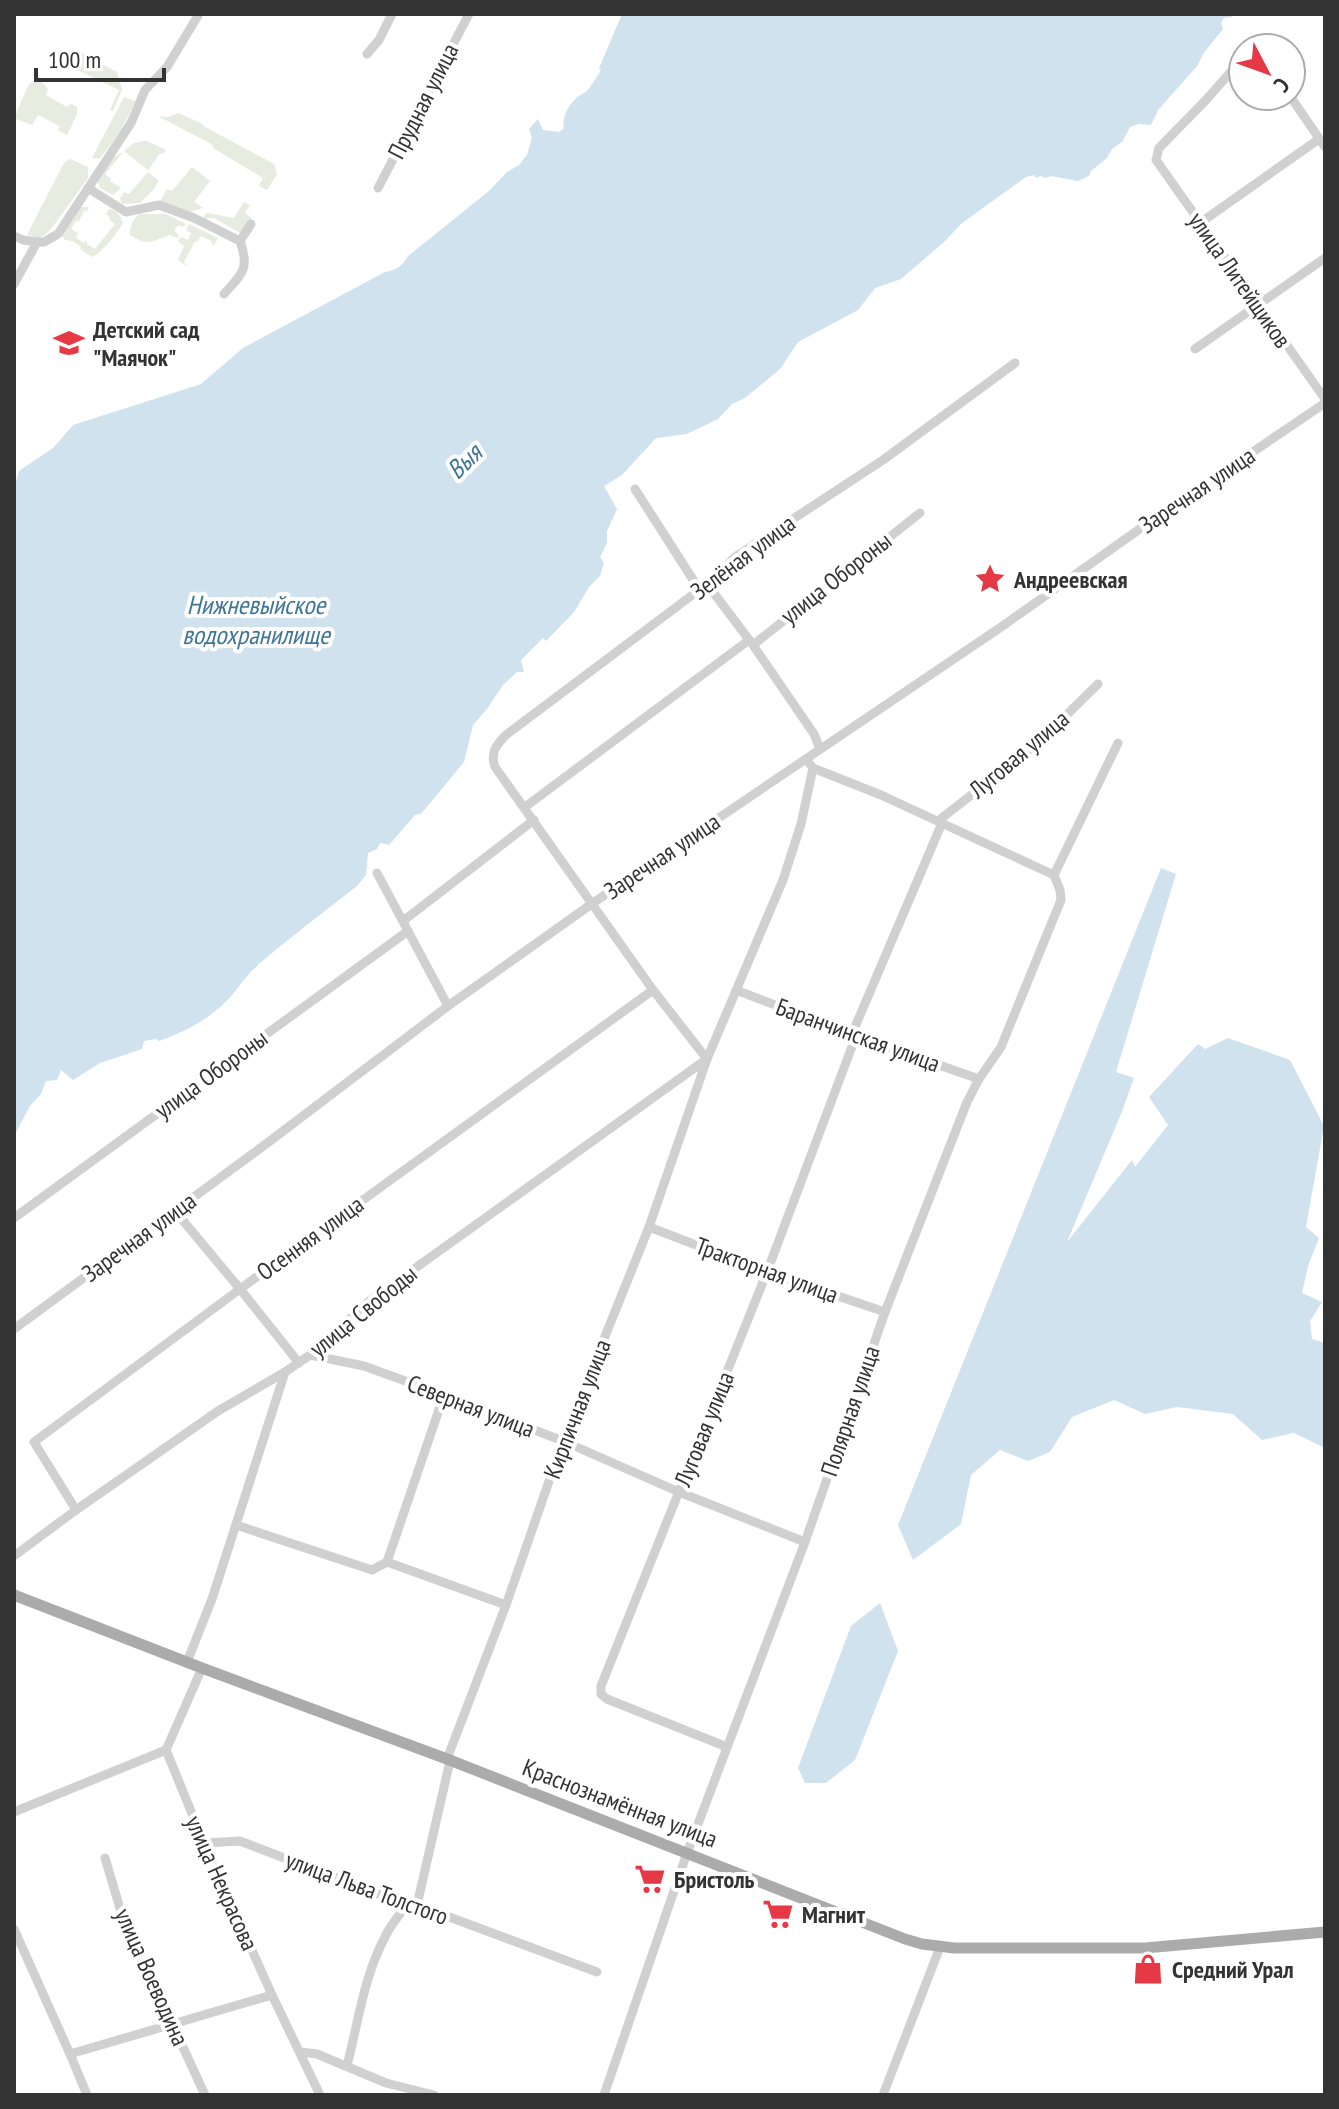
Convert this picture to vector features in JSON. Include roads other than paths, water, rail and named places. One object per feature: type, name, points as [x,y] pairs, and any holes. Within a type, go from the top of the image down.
[{"type":"main road","name":"Краснознамённая улица","points":[[14,1595],[449,1760],[905,1939],[940,1947],[1145,1948],[1325,1932]]},
{"type":"street","points":[[14,236],[44,242],[58,234],[131,123],[145,90],[167,67],[199,14]]},
{"type":"street","points":[[367,54],[379,40],[392,14]]},
{"type":"street","name":"Прудная улица","points":[[378,188],[469,14]]},
{"type":"street","name":"улица Литейщиков","points":[[1227,76],[1159,148],[1156,160],[1325,401]]},
{"type":"street","points":[[1200,223],[1322,143],[1301,112]]},
{"type":"street","points":[[88,188],[126,212],[159,205],[240,241],[245,256],[244,271],[224,294]]},
{"type":"street","points":[[240,241],[251,224]]},
{"type":"street","points":[[14,284],[37,242]]},
{"type":"street","points":[[1195,349],[1325,258]]},
{"type":"street","name":"Зелёная улица","points":[[525,807],[495,767],[492,758],[497,744],[506,735],[703,587],[735,557],[883,460],[1015,363]]},
{"type":"street","name":"Заречная улица","points":[[14,1329],[448,1006],[593,903],[1004,625],[1325,401]]},
{"type":"street","points":[[635,489],[703,587],[751,642],[814,734],[820,749]]},
{"type":"street","name":"улица Обороны","points":[[525,807],[751,642],[920,513]]},
{"type":"street","name":"Луговая улица","points":[[727,1747],[607,1699],[601,1694],[601,1686],[767,1272],[854,1035],[940,822],[1039,742],[1098,684]]},
{"type":"street","name":"Полярная улица","points":[[604,2095],[687,1853],[805,1542],[885,1312],[967,1102],[1001,1047],[1061,900],[1054,875],[1118,743]]},
{"type":"street","points":[[806,759],[813,768],[881,795],[1054,875]]},
{"type":"street","name":"Кирпичная улица","points":[[347,2066],[375,1958],[385,1936],[412,1905],[449,1760],[563,1441],[649,1227],[707,1059],[783,880],[801,824],[813,768]]},
{"type":"street","points":[[525,807],[653,990],[707,1059]]},
{"type":"street","points":[[403,921],[534,820]]},
{"type":"street","points":[[377,873],[448,1006]]},
{"type":"street","name":"улица Обороны","points":[[14,1218],[408,931]]},
{"type":"street","name":"Осенняя улица","points":[[76,1510],[34,1442],[653,990]]},
{"type":"street","name":"Баранчинская улица","points":[[736,990],[979,1079]]},
{"type":"street","name":"улица Свободы","points":[[14,1556],[218,1411],[299,1363],[368,1302],[707,1059]]},
{"type":"street","points":[[175,1211],[299,1363]]},
{"type":"street","name":"Тракторная улица","points":[[649,1227],[885,1312]]},
{"type":"street","name":"Северная улица","points":[[310,1355],[364,1366],[444,1395],[805,1542]]},
{"type":"street","points":[[187,1662],[212,1599],[285,1372]]},
{"type":"street","points":[[236,1525],[372,1570],[387,1562],[444,1395]]},
{"type":"street","points":[[387,1562],[506,1605]]},
{"type":"street","points":[[14,1812],[166,1750],[202,1668]]},
{"type":"street","name":"улица Некрасова","points":[[166,1750],[204,1843],[320,2095]]},
{"type":"street","name":"улица Льва Толстого","points":[[204,1843],[240,1841],[597,1972]]},
{"type":"street","name":"улица Воеводина","points":[[105,1858],[122,1915],[205,2095]]},
{"type":"street","points":[[14,1929],[87,2095]]},
{"type":"street","points":[[883,2095],[940,1947]]},
{"type":"street","points":[[70,2054],[272,1995]]},
{"type":"street","points":[[300,2052],[317,2054],[386,2083],[434,2095]]},
{"type":"water","name":"Нижневыйское водохранилище","points":[[622,14],[1234,14],[1221,22],[1223,29],[1198,65],[1158,110],[1151,125],[1130,127],[1122,142],[1089,176],[1078,181],[1051,176],[1026,177],[962,223],[901,279],[875,288],[858,310],[798,342],[780,369],[745,398],[732,404],[718,419],[687,434],[656,438],[622,475],[604,486],[617,509],[600,557],[604,563],[600,576],[589,587],[574,612],[546,641],[543,638],[521,660],[524,672],[517,672],[503,685],[473,725],[464,762],[421,814],[415,815],[389,845],[380,843],[377,849],[368,853],[366,875],[357,886],[260,963],[224,1003],[198,1023],[159,1041],[144,1041],[142,1049],[100,1063],[73,1080],[61,1070],[57,1080],[46,1081],[14,1136],[14,489],[19,471],[53,448],[73,425],[201,384],[243,348],[399,267],[408,256],[519,165],[527,155],[532,138],[529,129],[538,119],[543,130],[559,132],[564,128],[565,115],[570,106],[588,90],[601,70],[599,68]]},
{"type":"water","points":[[1161,868],[1176,874],[1116,1072],[1134,1078],[1067,1242],[1132,1160],[1135,1167],[1168,1125],[1149,1097],[1198,1044],[1205,1049],[1228,1038],[1290,1060],[1324,1126],[1306,1227],[1319,1238],[1302,1293],[1322,1302],[1310,1321],[1312,1339],[1325,1343],[1325,1448],[1294,1433],[1262,1440],[1233,1414],[1177,1407],[1145,1414],[1114,1400],[1072,1417],[1050,1452],[1028,1461],[1000,1450],[971,1475],[961,1524],[913,1560],[898,1525]]},
{"type":"water","points":[[880,1603],[898,1651],[855,1760],[826,1783],[805,1783],[798,1768],[851,1626]]},
{"type":"place","name":"Детский сад \"Маячок\"","points":[[69,343]]},
{"type":"place","name":"Андреевская","points":[[990,579]]},
{"type":"place","name":"Бристоль","points":[[650,1879]]},
{"type":"place","name":"Магнит","points":[[778,1914]]},
{"type":"place","name":"Средний Урал","points":[[1148,1969]]},
{"type":"water label","name":"Выя","points":[[464,461]]}]
